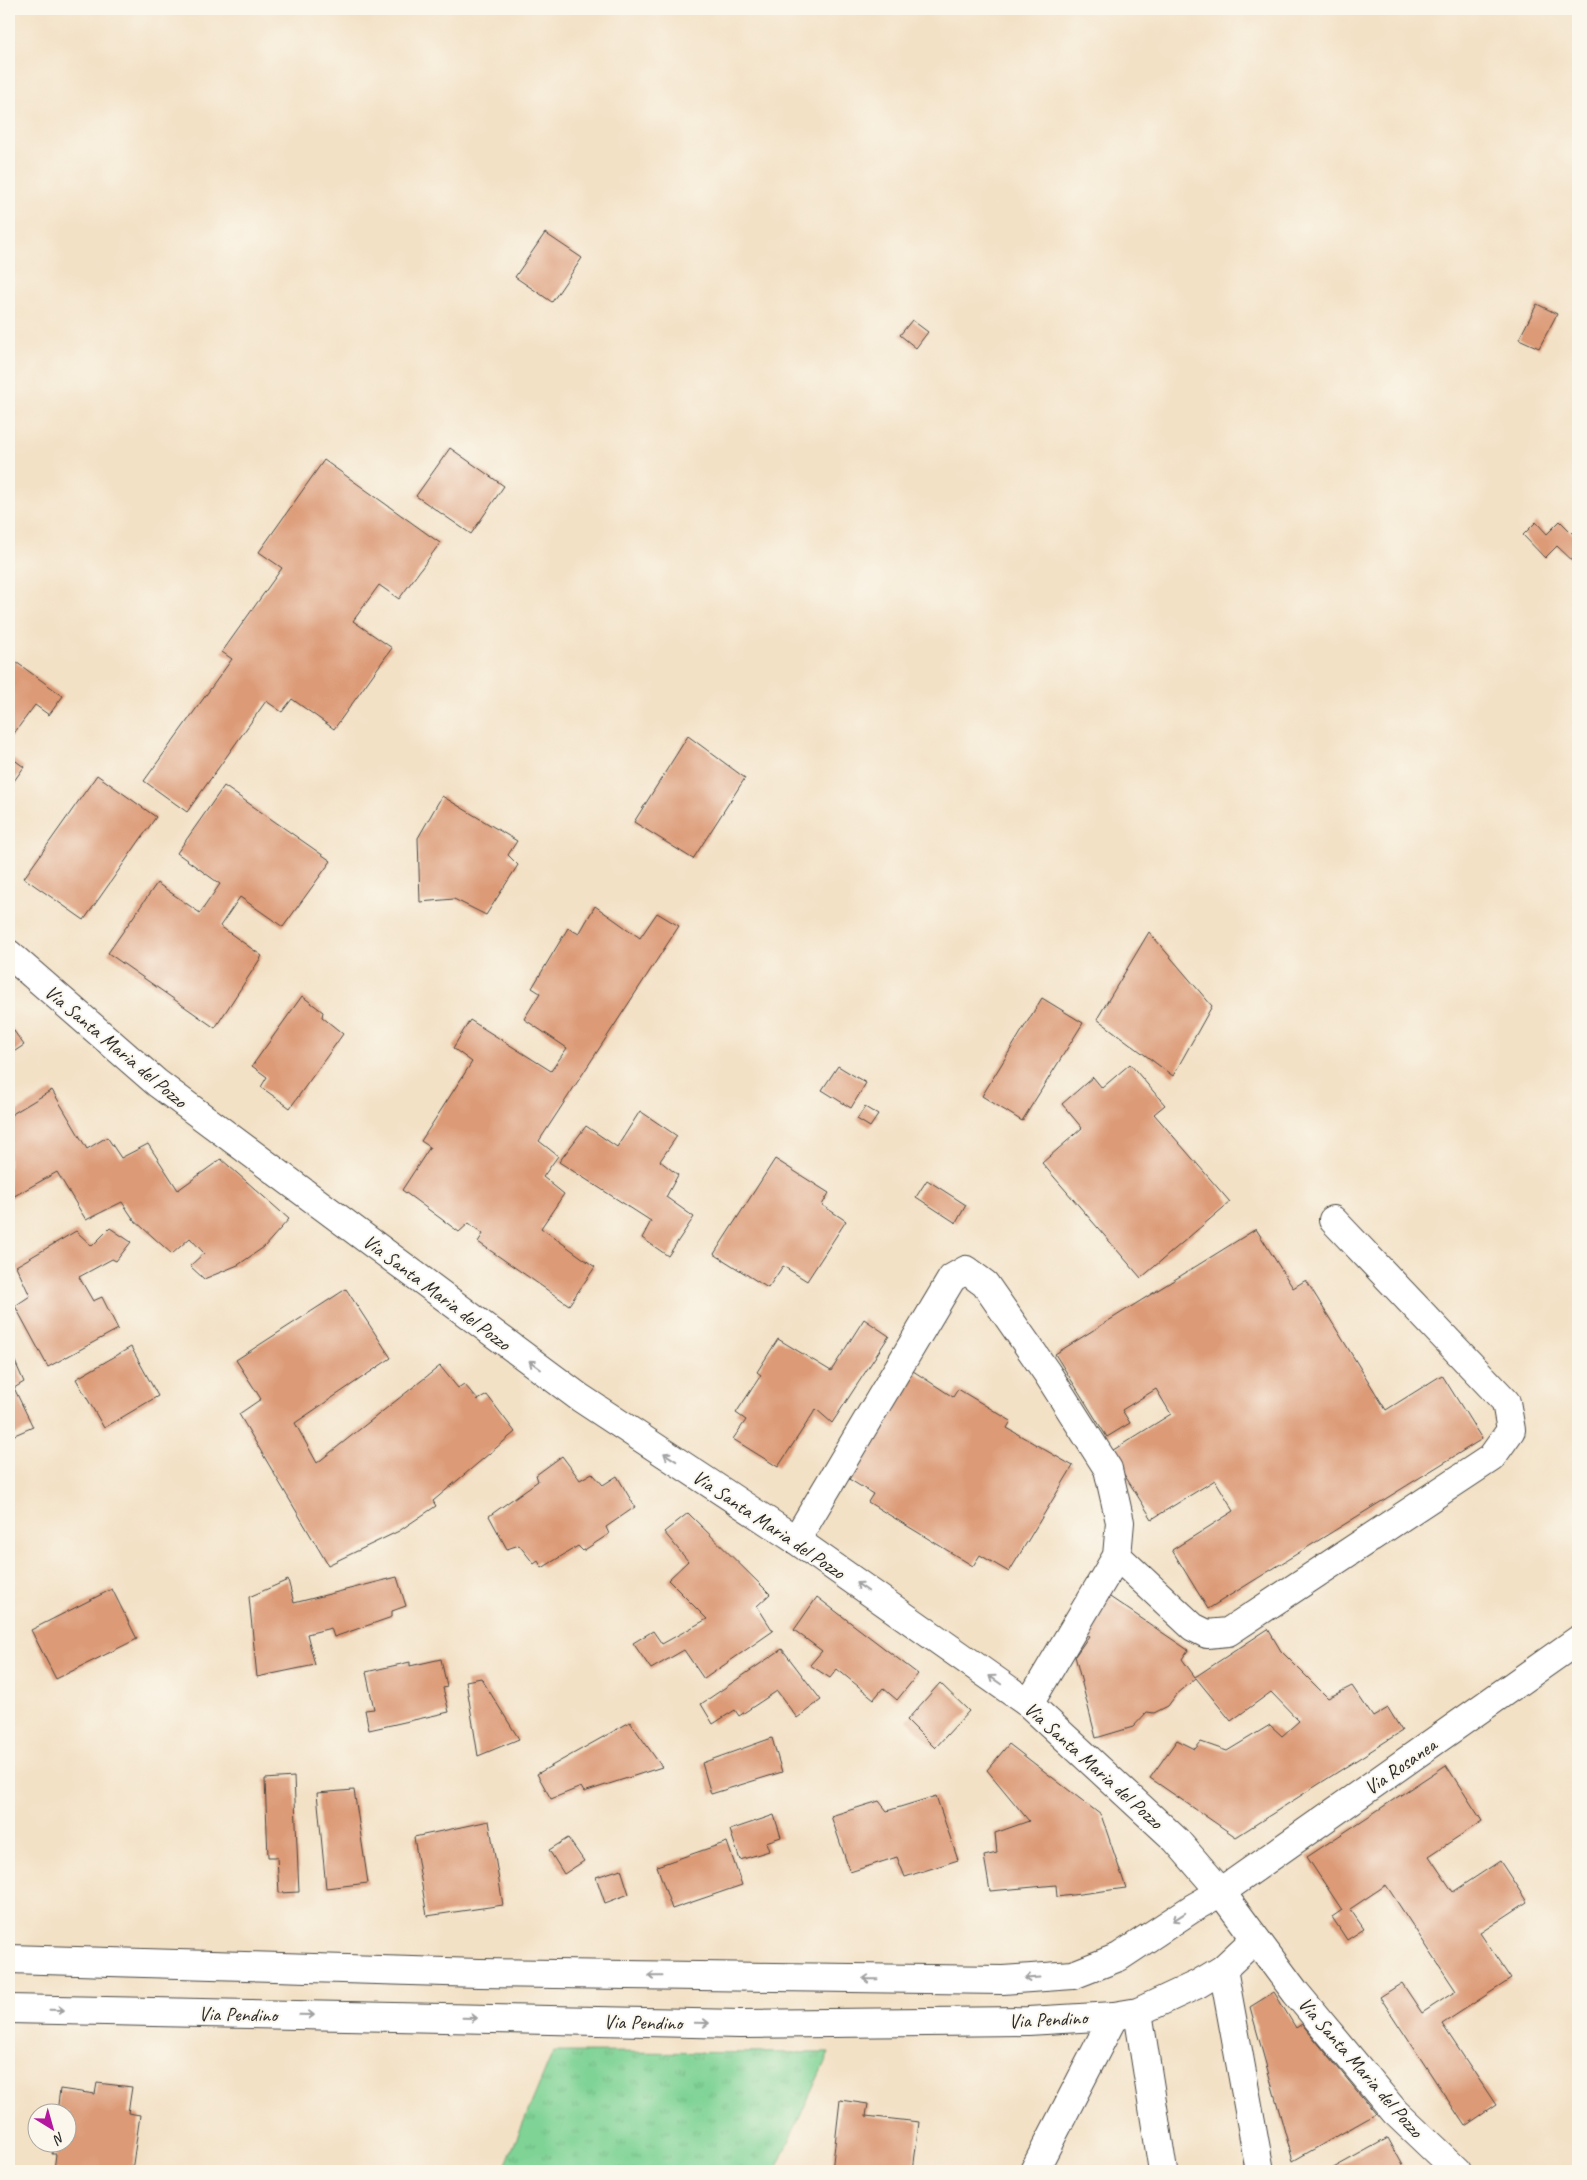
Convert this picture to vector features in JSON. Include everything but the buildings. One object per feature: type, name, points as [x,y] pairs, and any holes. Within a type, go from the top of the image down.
[{"type":"street","name":"Via Santa Maria del Pozzo","points":[[9,954],[157,1083],[579,1397],[796,1540],[1029,1704],[1176,1840],[1221,1892],[1296,1992],[1395,2112],[1457,2171]]},
{"type":"street","points":[[1117,1556],[1193,1627],[1207,1634],[1228,1632],[1491,1458],[1511,1430],[1506,1402],[1332,1220]]},
{"type":"street","points":[[796,1540],[952,1278],[966,1270],[985,1284],[1048,1373],[1108,1469],[1120,1522],[1117,1556],[1029,1704]]},
{"type":"street","name":"Via Rosanea","points":[[1221,1892],[1578,1640]]},
{"type":"street","name":"Via Pendino","points":[[9,1959],[479,1973],[1002,1980],[1073,1975],[1119,1957],[1193,1908],[1221,1892]]},
{"type":"street","name":"Via Pendino","points":[[9,2009],[740,2024],[1028,2020],[1126,2014],[1198,1984],[1223,1968],[1255,1939]]},
{"type":"street","points":[[1223,1968],[1260,2171]]},
{"type":"street","points":[[1034,2171],[1126,2014]]},
{"type":"street","points":[[1126,2014],[1163,2171]]},
{"type":"green space","points":[[553,2052],[829,2053],[775,2171],[503,2171]]}]
